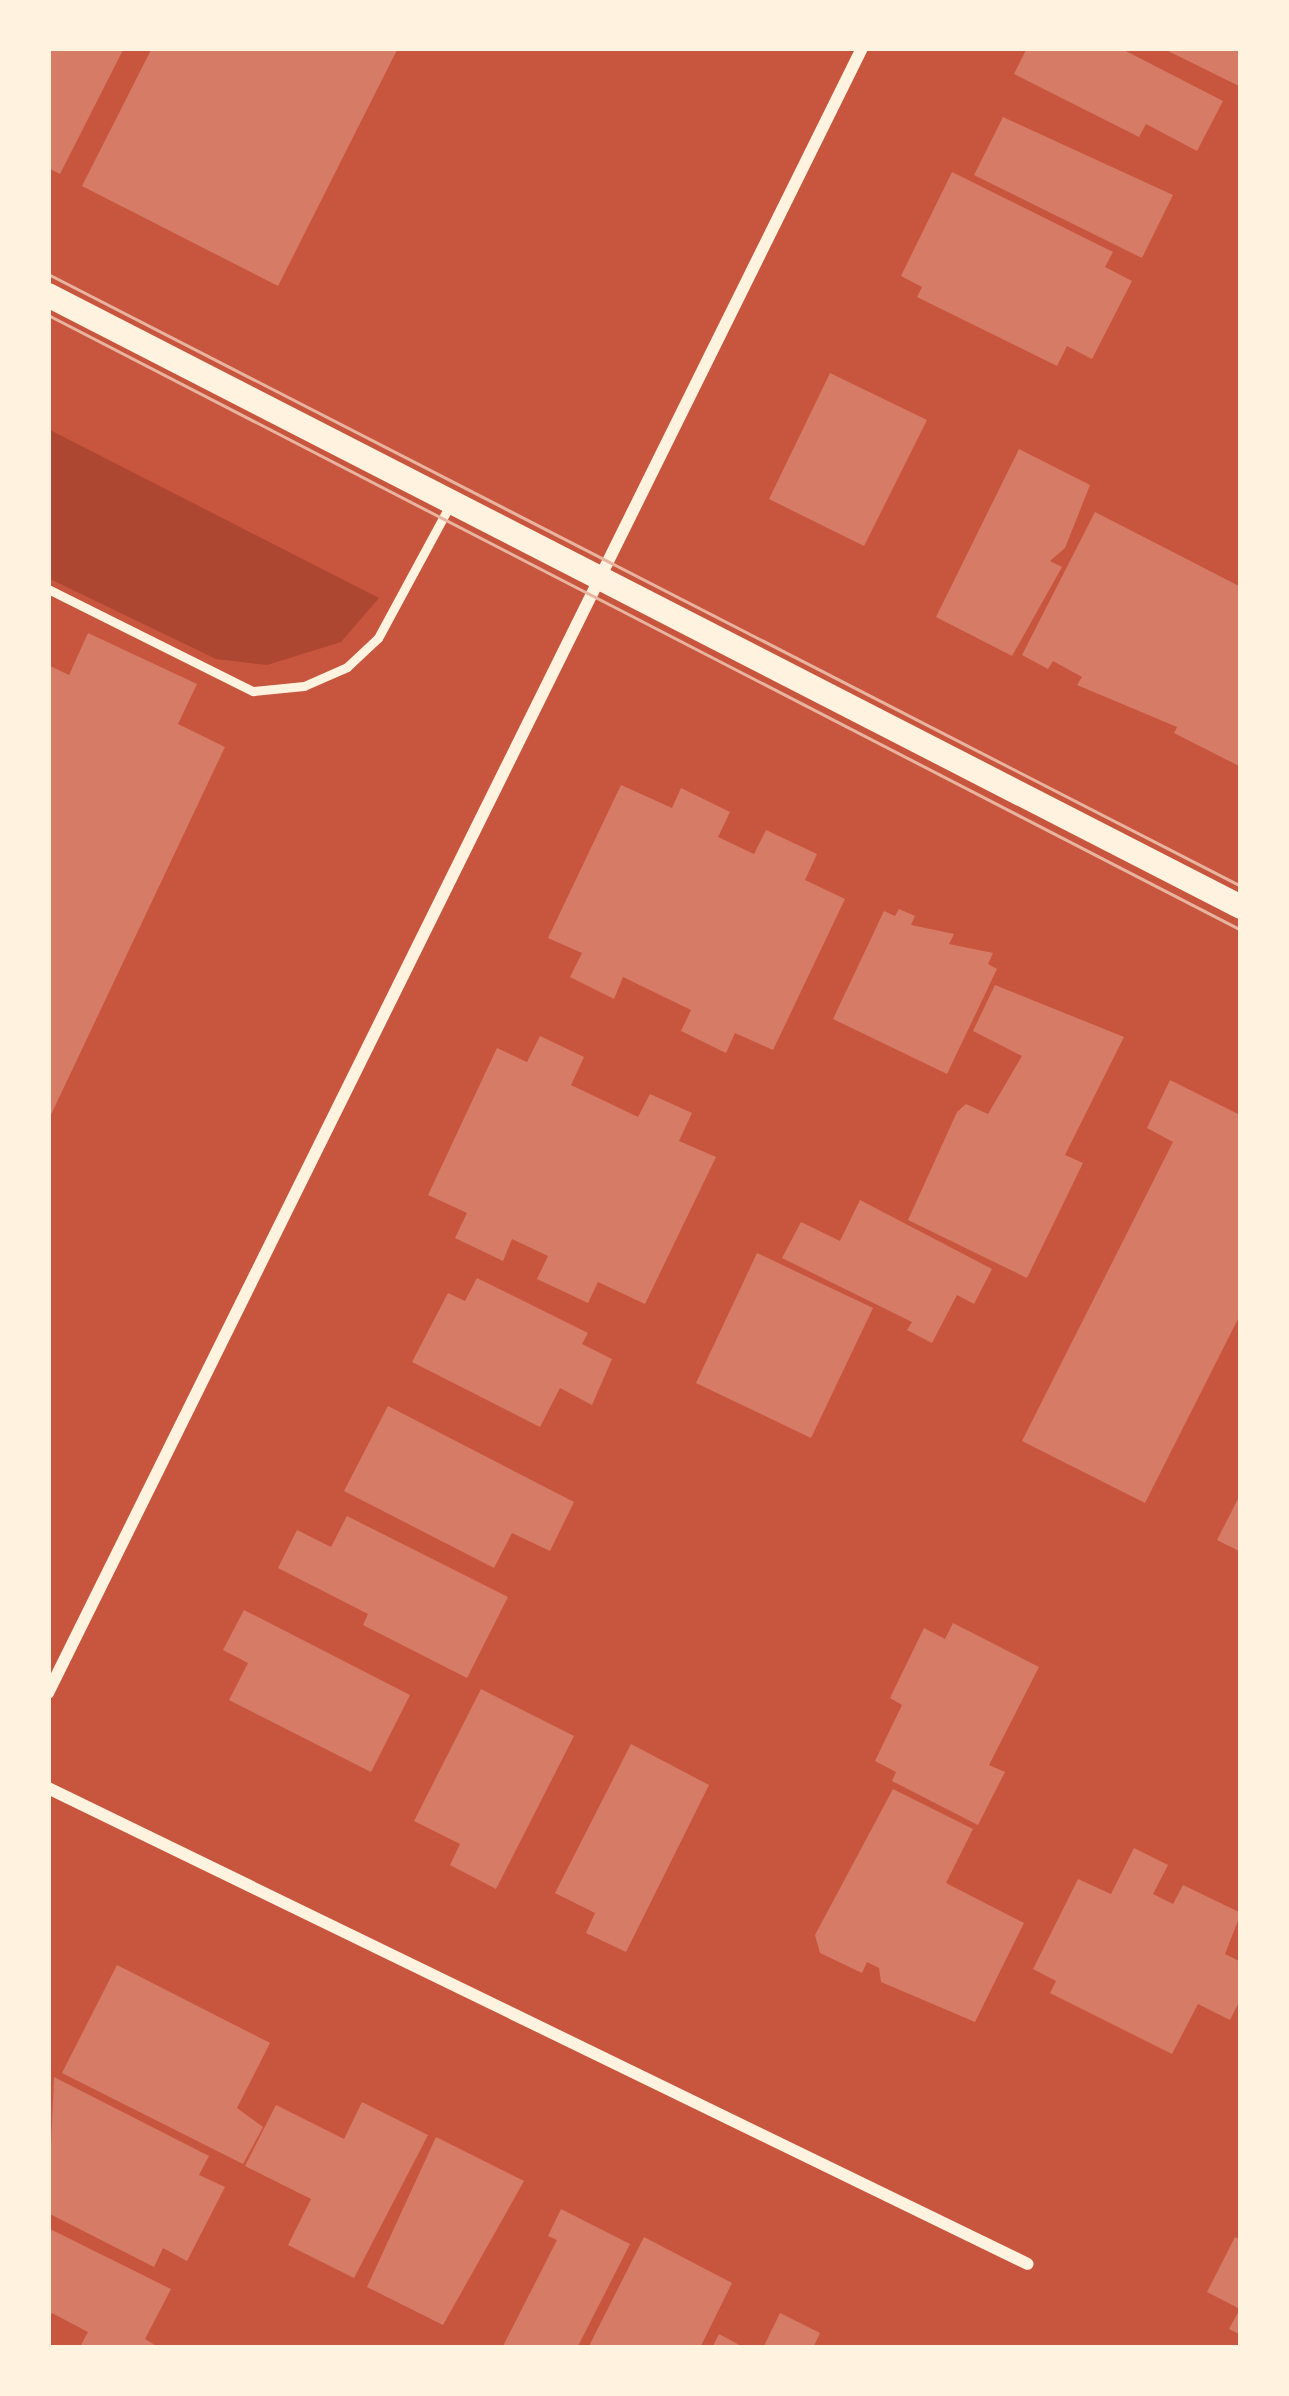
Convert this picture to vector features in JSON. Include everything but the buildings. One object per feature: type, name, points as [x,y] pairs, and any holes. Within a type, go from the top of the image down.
[{"type":"main road","points":[[48,295],[1241,907]]},
{"type":"street","points":[[48,1693],[862,48]]},
{"type":"street","points":[[48,1788],[1028,2264]]},
{"type":"lane","points":[[48,589],[253,691],[304,686],[347,667],[377,638],[451,503]]},
{"type":"shaded area","points":[[48,429],[379,598],[341,642],[267,665],[216,659],[48,578]]},
{"type":"tram line","points":[[48,274],[1241,886]]},
{"type":"tram line","points":[[48,315],[1241,930]]}]
